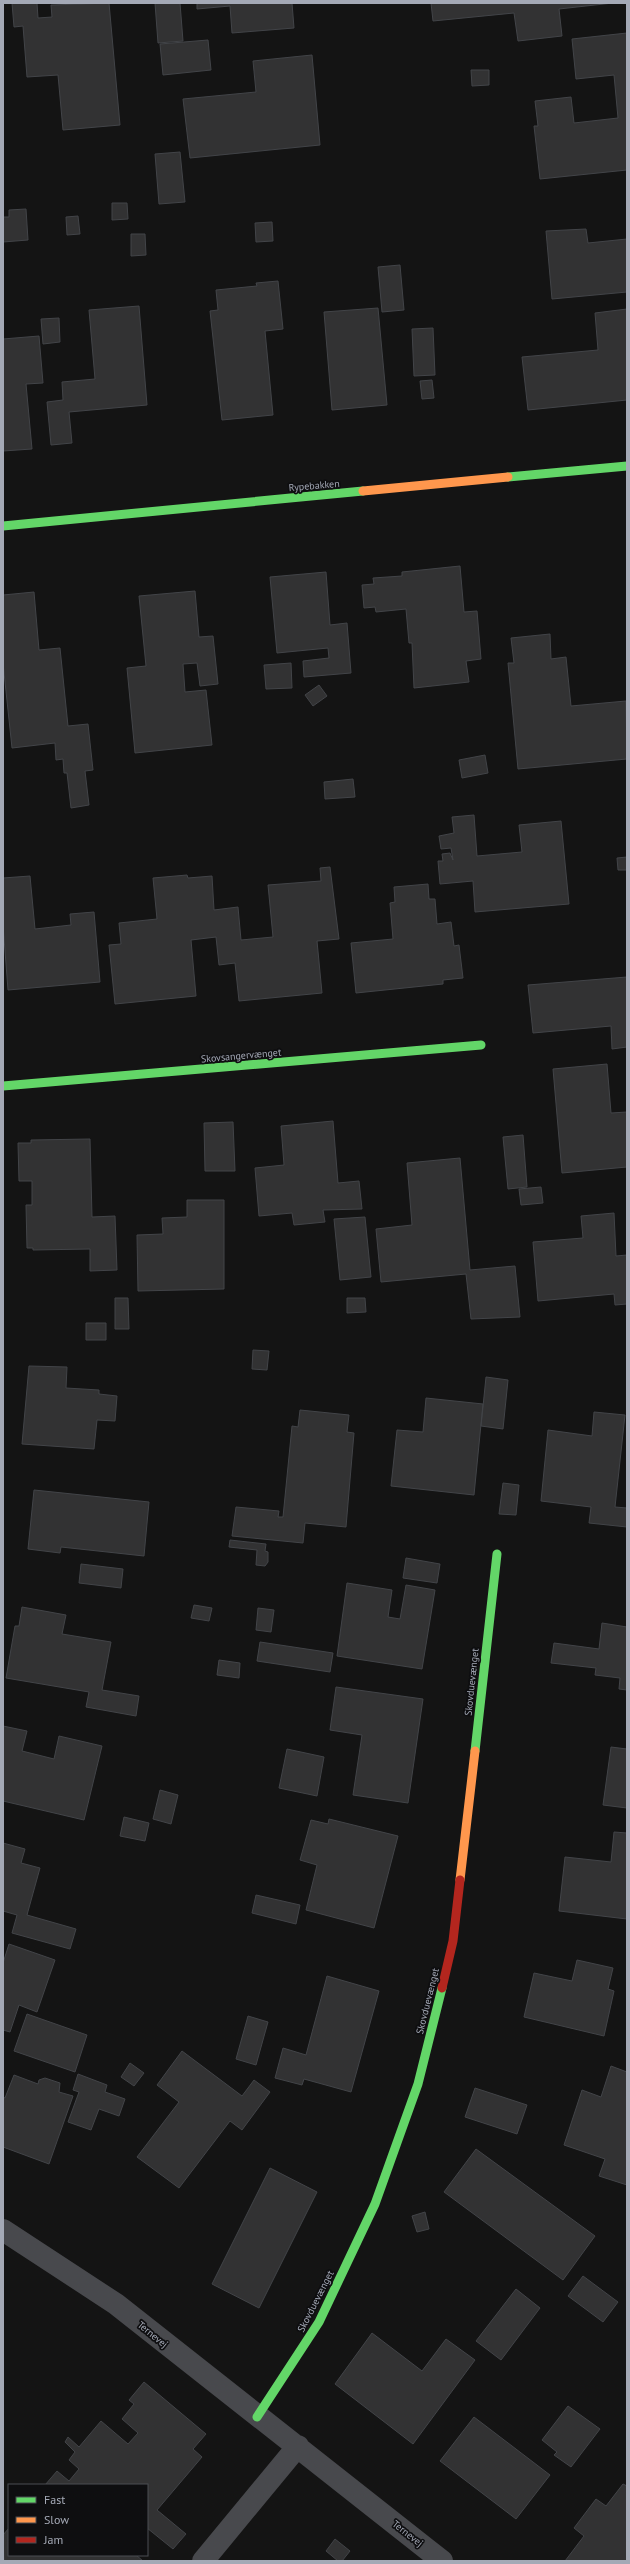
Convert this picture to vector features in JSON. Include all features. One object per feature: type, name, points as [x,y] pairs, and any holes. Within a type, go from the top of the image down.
[{"type":"street","name":"Rypebakken","points":[[3,526],[627,466]]},
{"type":"street","name":"Skovsangervænget","points":[[3,1086],[481,1045]]},
{"type":"street","name":"Skovduevænget","points":[[257,2417],[319,2322],[375,2204],[418,2084],[453,1941],[497,1554]]},
{"type":"street","name":"Ternevej","points":[[3,2230],[116,2304],[257,2417],[298,2446],[442,2561]]},
{"type":"street","points":[[203,2561],[298,2446]]},
{"type":"building","points":[[12,3],[37,3],[38,18],[52,17],[51,5],[109,3],[120,125],[63,130],[58,75],[27,77],[23,26],[14,27]]},
{"type":"building","points":[[155,3],[180,3],[183,41],[158,43]]},
{"type":"building","points":[[197,3],[292,3],[294,28],[232,33],[230,6],[197,9]]},
{"type":"building","points":[[431,3],[613,3],[559,9],[562,36],[518,41],[514,13],[433,21]]},
{"type":"building","points":[[627,33],[627,170],[540,179],[534,126],[538,126],[535,101],[571,97],[574,123],[618,118],[614,75],[576,79],[572,39]]},
{"type":"building","points":[[208,40],[211,70],[163,75],[160,44]]},
{"type":"building","points":[[312,55],[320,145],[190,158],[183,99],[256,92],[253,61]]},
{"type":"building","points":[[471,70],[489,70],[489,85],[472,86]]},
{"type":"building","points":[[180,152],[185,202],[159,204],[155,154]]},
{"type":"building","points":[[112,203],[127,203],[128,219],[112,220]]},
{"type":"building","points":[[26,209],[28,240],[3,242],[3,217],[9,217],[9,210]]},
{"type":"building","points":[[78,216],[80,234],[67,235],[66,217]]},
{"type":"building","points":[[272,222],[273,241],[256,242],[255,223]]},
{"type":"building","points":[[586,229],[588,243],[627,239],[627,292],[552,299],[546,231]]},
{"type":"building","points":[[131,234],[145,234],[146,255],[131,256]]},
{"type":"building","points":[[400,265],[404,310],[382,312],[378,267]]},
{"type":"building","points":[[278,281],[283,329],[265,331],[273,415],[222,420],[210,311],[218,310],[216,290],[257,286],[256,283]]},
{"type":"building","points":[[139,306],[147,405],[69,412],[72,443],[51,445],[47,402],[63,400],[62,382],[95,379],[89,310]]},
{"type":"building","points":[[378,308],[387,405],[332,410],[324,312]]},
{"type":"building","points":[[627,309],[627,400],[528,410],[522,357],[598,350],[595,313]]},
{"type":"building","points":[[59,318],[60,342],[43,344],[41,319]]},
{"type":"building","points":[[433,328],[435,375],[414,376],[412,329]]},
{"type":"building","points":[[39,336],[43,383],[26,384],[32,449],[3,451],[3,339]]},
{"type":"building","points":[[432,380],[434,398],[422,399],[420,381]]},
{"type":"building","points":[[460,566],[464,612],[477,611],[481,659],[466,661],[469,682],[414,688],[412,643],[409,643],[406,609],[376,612],[375,607],[364,608],[362,585],[374,584],[373,578],[402,576],[402,572]]},
{"type":"building","points":[[326,572],[330,625],[347,623],[351,673],[304,677],[303,661],[329,658],[328,648],[277,653],[270,577]]},
{"type":"building","points":[[195,591],[199,637],[213,636],[218,684],[200,686],[197,663],[183,664],[185,692],[206,690],[212,745],[135,753],[127,668],[146,666],[139,596]]},
{"type":"building","points":[[34,592],[39,650],[60,648],[68,726],[88,724],[93,770],[85,771],[89,805],[71,808],[67,773],[64,773],[63,759],[56,760],[55,743],[12,748],[3,663],[3,595]]},
{"type":"building","points":[[550,634],[551,659],[566,657],[571,706],[626,701],[627,759],[518,769],[508,663],[514,663],[511,638]]},
{"type":"building","points":[[291,663],[292,688],[266,689],[264,665]]},
{"type":"building","points":[[319,685],[327,696],[313,706],[305,695]]},
{"type":"building","points":[[485,755],[488,773],[462,778],[459,760]]},
{"type":"building","points":[[353,779],[355,797],[325,799],[324,782]]},
{"type":"building","points":[[474,815],[477,856],[522,852],[519,825],[561,821],[569,904],[475,912],[473,881],[440,884],[438,861],[443,861],[442,854],[450,853],[453,860],[451,848],[441,849],[439,836],[454,833],[452,817]]},
{"type":"building","points":[[627,857],[627,870],[618,870],[617,858]]},
{"type":"building","points":[[330,867],[339,939],[317,941],[322,993],[239,1001],[235,963],[219,965],[216,937],[191,940],[196,996],[115,1004],[109,945],[121,944],[119,923],[157,919],[153,878],[187,875],[188,878],[212,876],[214,910],[238,907],[241,940],[273,937],[268,885],[321,881],[320,868]]},
{"type":"building","points":[[30,876],[35,929],[71,925],[70,914],[94,912],[100,982],[8,990],[3,925],[3,878]]},
{"type":"building","points":[[428,884],[429,899],[435,899],[437,924],[451,922],[454,946],[459,945],[463,978],[443,980],[443,984],[356,993],[351,943],[393,939],[390,903],[395,902],[394,887]]},
{"type":"building","points":[[627,977],[627,1047],[612,1049],[611,1026],[533,1033],[528,985]]},
{"type":"building","points":[[607,1064],[611,1113],[627,1112],[627,1167],[562,1173],[553,1069]]},
{"type":"building","points":[[333,1121],[338,1183],[359,1181],[362,1209],[323,1210],[325,1222],[294,1225],[292,1213],[259,1216],[255,1168],[284,1165],[281,1126]]},
{"type":"building","points":[[233,1122],[235,1171],[205,1171],[204,1123]]},
{"type":"building","points":[[523,1135],[527,1187],[508,1189],[503,1137]]},
{"type":"building","points":[[90,1139],[92,1217],[115,1216],[117,1270],[90,1271],[90,1249],[33,1250],[33,1248],[27,1248],[26,1205],[32,1205],[32,1181],[19,1181],[18,1143],[31,1143],[31,1140]]},
{"type":"building","points":[[460,1158],[470,1270],[515,1266],[520,1317],[471,1319],[466,1274],[381,1282],[376,1229],[412,1225],[407,1163]]},
{"type":"building","points":[[541,1187],[543,1203],[521,1205],[519,1189]]},
{"type":"building","points":[[187,1200],[224,1200],[224,1289],[138,1291],[137,1235],[163,1234],[162,1218],[187,1217]]},
{"type":"building","points":[[614,1213],[616,1256],[627,1255],[627,1304],[615,1305],[614,1294],[538,1301],[533,1242],[583,1238],[581,1216]]},
{"type":"building","points":[[365,1217],[371,1277],[340,1280],[334,1219]]},
{"type":"building","points":[[115,1298],[128,1298],[129,1329],[115,1329]]},
{"type":"building","points":[[347,1298],[365,1298],[366,1312],[347,1313]]},
{"type":"building","points":[[86,1323],[106,1323],[106,1340],[86,1340]]},
{"type":"building","points":[[253,1350],[269,1351],[267,1370],[252,1369]]},
{"type":"building","points":[[29,1366],[67,1367],[66,1388],[99,1390],[99,1394],[117,1396],[115,1421],[97,1420],[94,1449],[22,1444]]},
{"type":"building","points":[[486,1377],[508,1380],[503,1429],[481,1426]]},
{"type":"building","points":[[426,1398],[483,1404],[474,1495],[391,1486],[397,1430],[423,1432]]},
{"type":"building","points":[[300,1410],[349,1415],[347,1432],[354,1433],[346,1527],[305,1523],[303,1543],[232,1536],[236,1507],[279,1511],[278,1517],[283,1517],[292,1426],[298,1427]]},
{"type":"building","points":[[594,1412],[625,1415],[615,1507],[627,1508],[627,1527],[589,1523],[591,1507],[541,1501],[548,1430],[592,1436]]},
{"type":"building","points":[[503,1483],[519,1485],[516,1515],[499,1514]]},
{"type":"building","points":[[34,1490],[149,1502],[144,1556],[61,1547],[60,1553],[28,1549]]},
{"type":"building","points":[[230,1540],[266,1544],[265,1551],[268,1552],[268,1562],[265,1566],[256,1565],[257,1550],[229,1547]]},
{"type":"building","points":[[406,1558],[440,1564],[437,1583],[403,1578]]},
{"type":"building","points":[[81,1564],[123,1569],[121,1588],[79,1583]]},
{"type":"building","points":[[347,1583],[392,1590],[388,1617],[400,1619],[406,1585],[435,1590],[422,1669],[337,1656]]},
{"type":"building","points":[[194,1605],[212,1608],[209,1621],[191,1618]]},
{"type":"building","points":[[22,1607],[66,1615],[62,1634],[111,1642],[102,1690],[139,1696],[136,1716],[86,1707],[89,1692],[6,1678],[15,1626],[19,1626]]},
{"type":"building","points":[[258,1608],[274,1610],[271,1632],[256,1630]]},
{"type":"building","points":[[602,1623],[627,1627],[627,1690],[619,1689],[620,1678],[595,1675],[596,1668],[551,1663],[554,1643],[599,1649]]},
{"type":"building","points":[[260,1642],[333,1653],[330,1672],[257,1661]]},
{"type":"building","points":[[219,1660],[240,1663],[239,1678],[217,1675]]},
{"type":"building","points":[[336,1687],[423,1699],[408,1803],[353,1795],[362,1735],[330,1730]]},
{"type":"building","points":[[3,1726],[27,1731],[22,1751],[54,1759],[59,1736],[102,1746],[84,1820],[3,1801]]},
{"type":"building","points":[[611,1747],[627,1749],[627,1808],[603,1805]]},
{"type":"building","points":[[287,1749],[324,1757],[317,1796],[279,1788]]},
{"type":"building","points":[[160,1790],[178,1795],[171,1824],[153,1819]]},
{"type":"building","points":[[124,1817],[149,1823],[145,1841],[120,1836]]},
{"type":"building","points":[[329,1819],[398,1836],[374,1928],[306,1910],[317,1865],[300,1860],[311,1820],[328,1824]]},
{"type":"building","points":[[614,1832],[627,1833],[627,1919],[559,1911],[565,1857],[611,1862]]},
{"type":"building","points":[[3,1843],[25,1849],[21,1863],[40,1868],[27,1915],[76,1929],[70,1949],[12,1933],[17,1915],[3,1911]]},
{"type":"building","points":[[256,1895],[300,1905],[296,1924],[252,1913]]},
{"type":"building","points":[[9,1944],[55,1960],[37,2012],[19,2005],[10,2032],[3,2030],[3,1963]]},
{"type":"building","points":[[577,1960],[613,1968],[608,1989],[614,1991],[604,2036],[524,2017],[534,1973],[572,1981]]},
{"type":"building","points":[[327,1976],[379,1991],[351,2092],[304,2079],[302,2085],[275,2078],[283,2048],[306,2055]]},
{"type":"building","points":[[27,2014],[87,2035],[75,2072],[14,2051]]},
{"type":"building","points":[[248,2016],[268,2022],[256,2065],[236,2059]]},
{"type":"building","points":[[182,2051],[242,2096],[254,2080],[270,2092],[242,2130],[230,2121],[179,2188],[137,2157],[179,2102],[157,2085]]},
{"type":"building","points":[[130,2063],[144,2073],[134,2086],[121,2077]]},
{"type":"building","points":[[611,2066],[627,2072],[627,2185],[599,2176],[605,2159],[564,2145],[582,2090],[601,2097]]},
{"type":"building","points":[[78,2074],[107,2085],[105,2092],[125,2099],[119,2116],[99,2109],[91,2130],[68,2122],[79,2092],[73,2090]]},
{"type":"building","points":[[14,2075],[38,2084],[39,2080],[45,2078],[60,2083],[59,2092],[73,2096],[49,2164],[3,2147],[3,2097],[5,2098]]},
{"type":"building","points":[[475,2088],[527,2105],[517,2134],[465,2117]]},
{"type":"building","points":[[476,2149],[595,2236],[563,2280],[444,2192]]},
{"type":"building","points":[[270,2168],[317,2192],[259,2308],[212,2284]]},
{"type":"building","points":[[425,2212],[429,2229],[417,2232],[412,2216]]},
{"type":"building","points":[[583,2276],[618,2302],[603,2322],[568,2296]]},
{"type":"building","points":[[516,2289],[540,2308],[501,2360],[476,2341]]},
{"type":"building","points":[[372,2333],[422,2371],[446,2339],[475,2360],[413,2444],[335,2384]]},
{"type":"building","points":[[144,2382],[206,2434],[193,2449],[202,2457],[157,2510],[186,2534],[173,2549],[148,2529],[148,2484],[46,2484],[57,2471],[69,2481],[79,2469],[69,2460],[75,2452],[65,2442],[68,2437],[79,2447],[101,2421],[128,2444],[138,2433],[122,2419],[134,2404],[129,2400]]},
{"type":"building","points":[[568,2406],[600,2429],[571,2467],[554,2455],[557,2452],[542,2440]]},
{"type":"building","points":[[474,2417],[550,2475],[516,2519],[440,2461]]},
{"type":"building","points":[[623,2484],[627,2486],[627,2561],[565,2561],[584,2536],[574,2528],[596,2499],[606,2506]]},
{"type":"building","points":[[8,2529],[8,2556],[137,2556],[143,2561],[4,2561],[3,2535]]},
{"type":"building","points":[[335,2539],[350,2551],[342,2561],[338,2561],[326,2551]]},
{"type":"traffic: fast","points":[[508,477],[627,466]]},
{"type":"traffic: fast","points":[[3,526],[363,491]]},
{"type":"traffic: fast","points":[[3,1086],[481,1045]]},
{"type":"traffic: fast","points":[[475,1751],[497,1554]]},
{"type":"traffic: fast","points":[[257,2417],[319,2322],[375,2204],[418,2084],[442,1988]]},
{"type":"traffic: slow","points":[[363,491],[508,477]]},
{"type":"traffic: slow","points":[[460,1880],[475,1751]]},
{"type":"traffic: jam","points":[[442,1988],[453,1941],[460,1880]]}]
